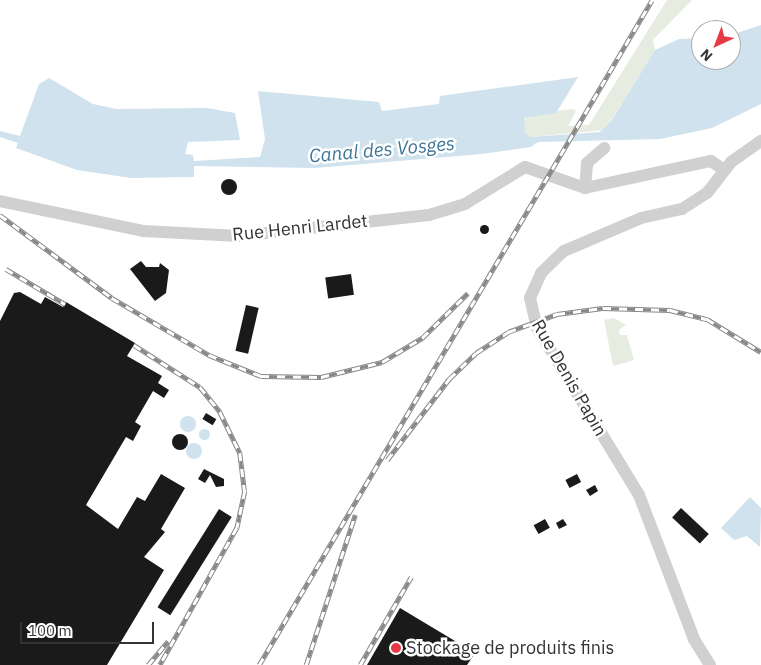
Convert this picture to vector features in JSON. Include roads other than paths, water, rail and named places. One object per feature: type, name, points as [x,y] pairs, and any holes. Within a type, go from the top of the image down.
[{"type":"street","name":"Rue Denis Papin","points":[[710,665],[694,640],[639,495],[540,332],[530,298],[541,273],[564,251],[641,218],[682,209],[707,193],[724,170],[761,140]]},
{"type":"street","points":[[604,148],[587,162],[585,188],[711,161],[724,170]]},
{"type":"street","name":"Rue Henri Lardet","points":[[0,201],[143,231],[203,238],[429,214],[465,204],[525,167],[585,188]]},
{"type":"water","name":"Canal des Vosges","points":[[761,25],[761,104],[712,128],[660,139],[538,142],[531,147],[482,154],[315,168],[194,166],[194,177],[131,178],[77,170],[16,148],[18,143],[0,137],[0,131],[20,136],[39,84],[49,78],[93,104],[117,109],[207,108],[235,113],[240,140],[188,142],[185,154],[193,155],[194,161],[260,157],[265,139],[258,91],[379,102],[382,111],[439,104],[440,96],[578,77],[556,113],[524,118],[525,132],[531,137],[600,132],[611,121],[655,50],[679,39],[691,38],[691,70],[741,70],[741,32]]},
{"type":"water","points":[[188,416],[194,418],[196,424],[194,430],[188,432],[182,430],[180,424],[182,418]]},
{"type":"water","points":[[204,428],[210,434],[204,440],[198,434]]},
{"type":"water","points":[[194,443],[200,445],[202,451],[200,457],[194,459],[188,457],[186,451],[188,445]]},
{"type":"water","points":[[750,497],[761,508],[760,547],[747,536],[734,540],[721,528]]},
{"type":"railway","points":[[259,665],[652,0]]},
{"type":"railway","points":[[0,215],[112,298],[209,355],[261,376],[321,377],[382,362],[422,338],[468,293]]},
{"type":"railway","points":[[6,269],[65,304]]},
{"type":"railway","points":[[387,460],[449,379],[476,353],[508,332],[557,314],[603,308],[670,310],[707,319],[761,352]]},
{"type":"railway","points":[[134,345],[200,387],[220,412],[240,453],[245,491],[237,528],[160,665]]},
{"type":"railway","points":[[306,665],[355,515]]},
{"type":"railway","points":[[360,665],[411,577]]},
{"type":"railway","points":[[148,665],[168,641]]},
{"type":"place","name":"Stockage de produits finis","points":[[396,648]]}]
